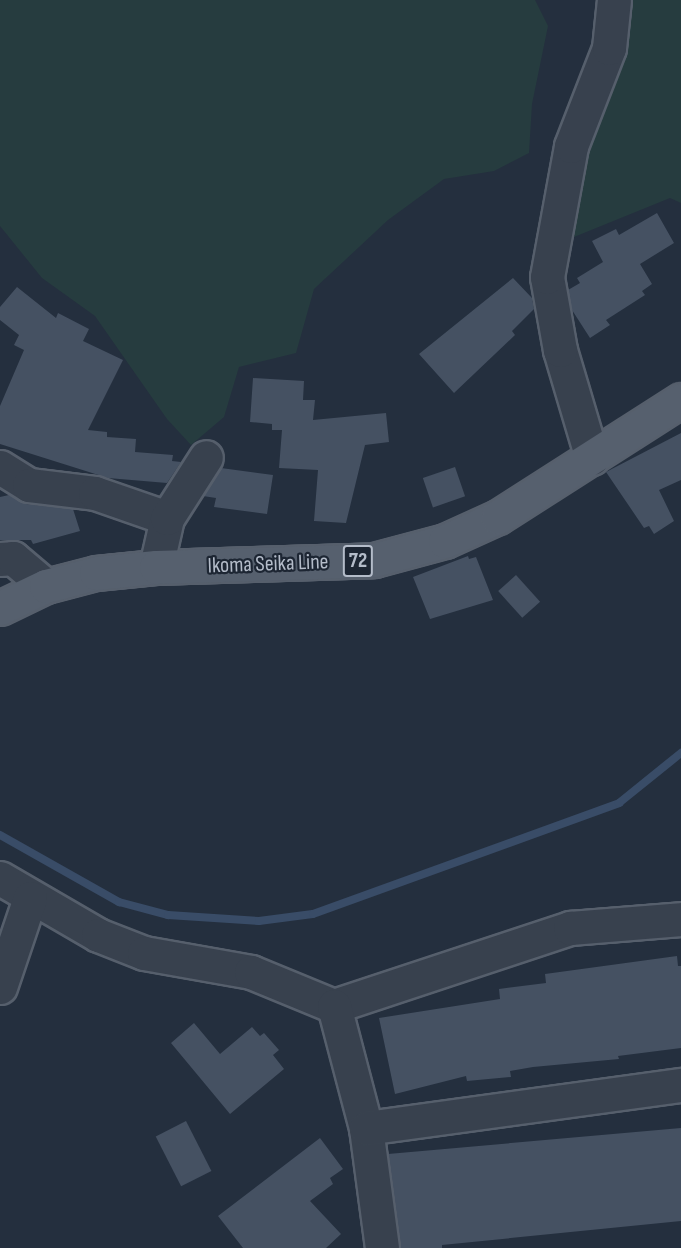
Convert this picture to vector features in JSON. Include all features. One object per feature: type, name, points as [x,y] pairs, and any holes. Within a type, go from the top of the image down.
[{"type":"main road","name":"Ikoma Seika Line","points":[[0,608],[46,586],[96,573],[156,567],[374,560],[445,541],[498,516],[681,400]]},
{"type":"street","points":[[592,458],[560,350],[547,277],[571,146],[609,48],[615,0]]},
{"type":"street","points":[[156,567],[167,518],[206,457]]},
{"type":"street","points":[[0,467],[29,486],[95,494],[167,518]]},
{"type":"street","points":[[0,559],[12,558],[46,586]]},
{"type":"street","points":[[0,878],[30,898],[98,935],[144,953],[251,972],[334,1006],[570,928],[681,919]]},
{"type":"street","points":[[0,987],[30,898]]},
{"type":"street","points":[[334,1006],[366,1128],[382,1248]]},
{"type":"street","points":[[366,1128],[681,1085]]},
{"type":"green space","points":[[0,0],[535,0],[548,26],[532,104],[529,153],[494,171],[444,179],[388,220],[314,289],[296,353],[239,367],[224,417],[191,445],[167,419],[95,316],[42,278],[0,226]]},
{"type":"green space","points":[[625,0],[681,0],[681,203],[670,198],[574,237],[581,149]]},
{"type":"building","points":[[657,213],[674,243],[640,264],[652,284],[642,291],[645,295],[606,320],[610,325],[590,338],[572,310],[568,290],[580,283],[577,278],[603,262],[592,241],[616,229],[619,235]]},
{"type":"building","points":[[513,278],[532,298],[534,309],[512,331],[515,335],[454,393],[419,354]]},
{"type":"building","points":[[17,287],[56,318],[58,313],[89,329],[83,341],[123,360],[88,430],[107,432],[107,437],[136,439],[135,452],[173,455],[172,461],[181,462],[167,483],[108,478],[0,444],[0,406],[24,350],[14,345],[19,335],[0,320],[0,307]]},
{"type":"building","points":[[253,378],[304,381],[303,400],[315,400],[313,420],[386,413],[389,442],[365,445],[346,523],[314,521],[318,470],[279,468],[282,430],[272,430],[272,424],[250,422]]},
{"type":"building","points":[[681,433],[681,480],[659,490],[674,521],[654,534],[649,526],[644,528],[606,472]]},
{"type":"building","points":[[455,467],[465,496],[433,507],[423,478]]},
{"type":"building","points":[[221,468],[273,475],[267,514],[214,507],[216,498],[203,496]]},
{"type":"building","points":[[9,495],[26,504],[73,509],[80,531],[33,544],[31,540],[0,540],[0,497]]},
{"type":"building","points":[[468,556],[469,559],[476,557],[493,600],[430,619],[413,577]]},
{"type":"building","points":[[516,575],[540,602],[522,618],[498,591]]},
{"type":"building","points":[[677,956],[678,966],[681,966],[681,1048],[618,1056],[619,1059],[533,1067],[510,1071],[511,1077],[467,1081],[466,1076],[395,1094],[379,1018],[500,999],[499,989],[546,983],[545,974]]},
{"type":"building","points":[[194,1023],[220,1054],[252,1027],[260,1036],[264,1033],[279,1050],[273,1055],[284,1069],[230,1114],[171,1043]]},
{"type":"building","points":[[186,1121],[211,1171],[181,1186],[156,1136]]},
{"type":"building","points":[[681,1128],[681,1221],[442,1245],[442,1248],[400,1248],[388,1154]]},
{"type":"building","points":[[320,1138],[343,1169],[330,1178],[333,1184],[310,1201],[341,1234],[326,1248],[243,1248],[218,1216]]},
{"type":"waterway","points":[[0,835],[119,902],[168,915],[259,921],[313,914],[619,803],[681,753]]}]
